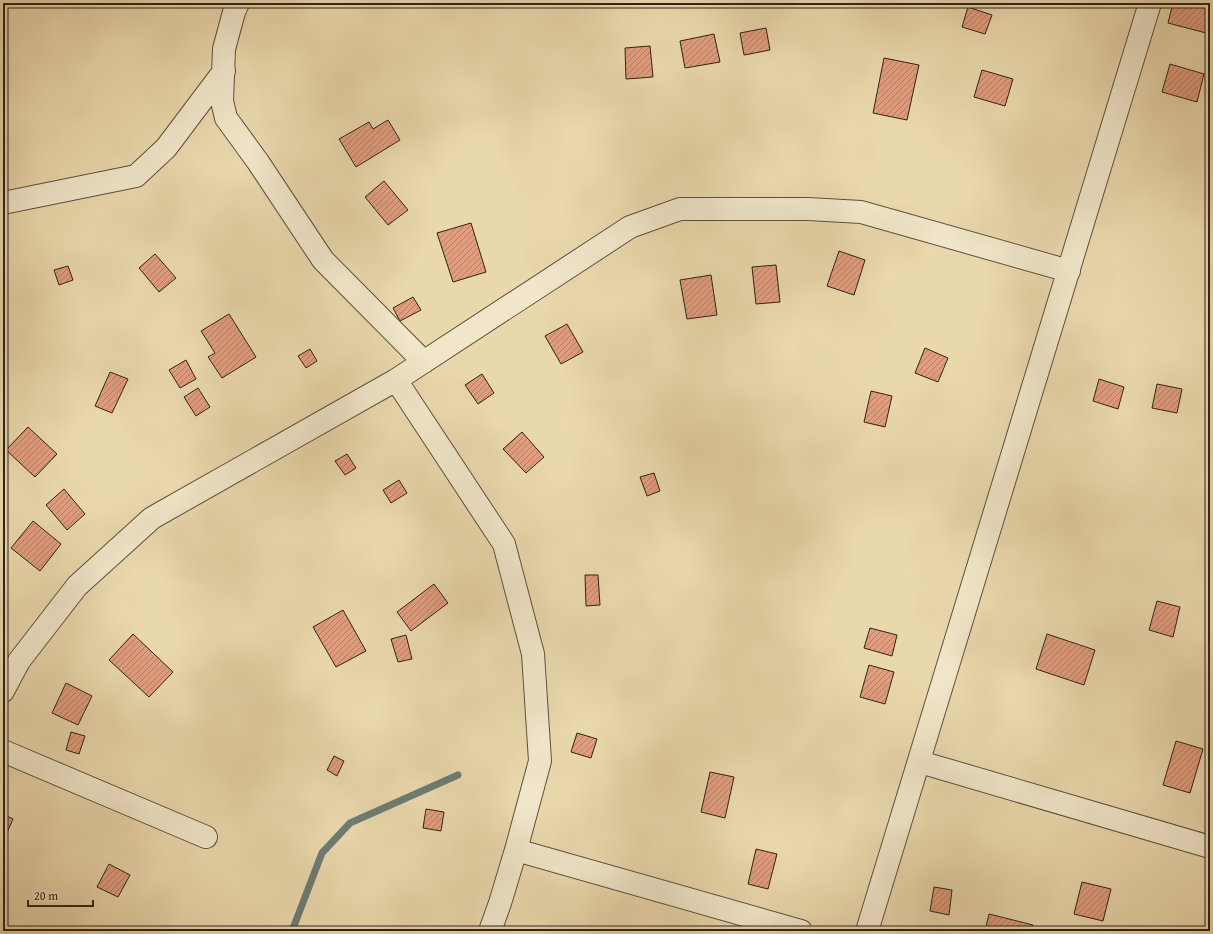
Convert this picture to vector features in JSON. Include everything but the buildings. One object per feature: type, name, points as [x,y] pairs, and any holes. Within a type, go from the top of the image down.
[{"type":"street","points":[[238,3],[234,12],[224,49],[222,101],[226,118],[258,162],[323,260],[424,362]]},
{"type":"street","points":[[867,931],[920,762],[1150,3]]},
{"type":"street","points":[[3,203],[136,176],[166,148],[224,71]]},
{"type":"street","points":[[3,691],[19,661],[77,586],[152,518],[396,380],[630,227],[680,210],[808,209],[861,212],[1069,271]]},
{"type":"street","points":[[396,380],[504,544],[533,654],[540,761],[516,850],[490,931]]},
{"type":"street","points":[[3,751],[206,837]]},
{"type":"street","points":[[920,762],[1210,847]]},
{"type":"street","points":[[516,850],[801,931]]},
{"type":"waterway","points":[[292,931],[322,853],[350,823],[458,775]]}]
